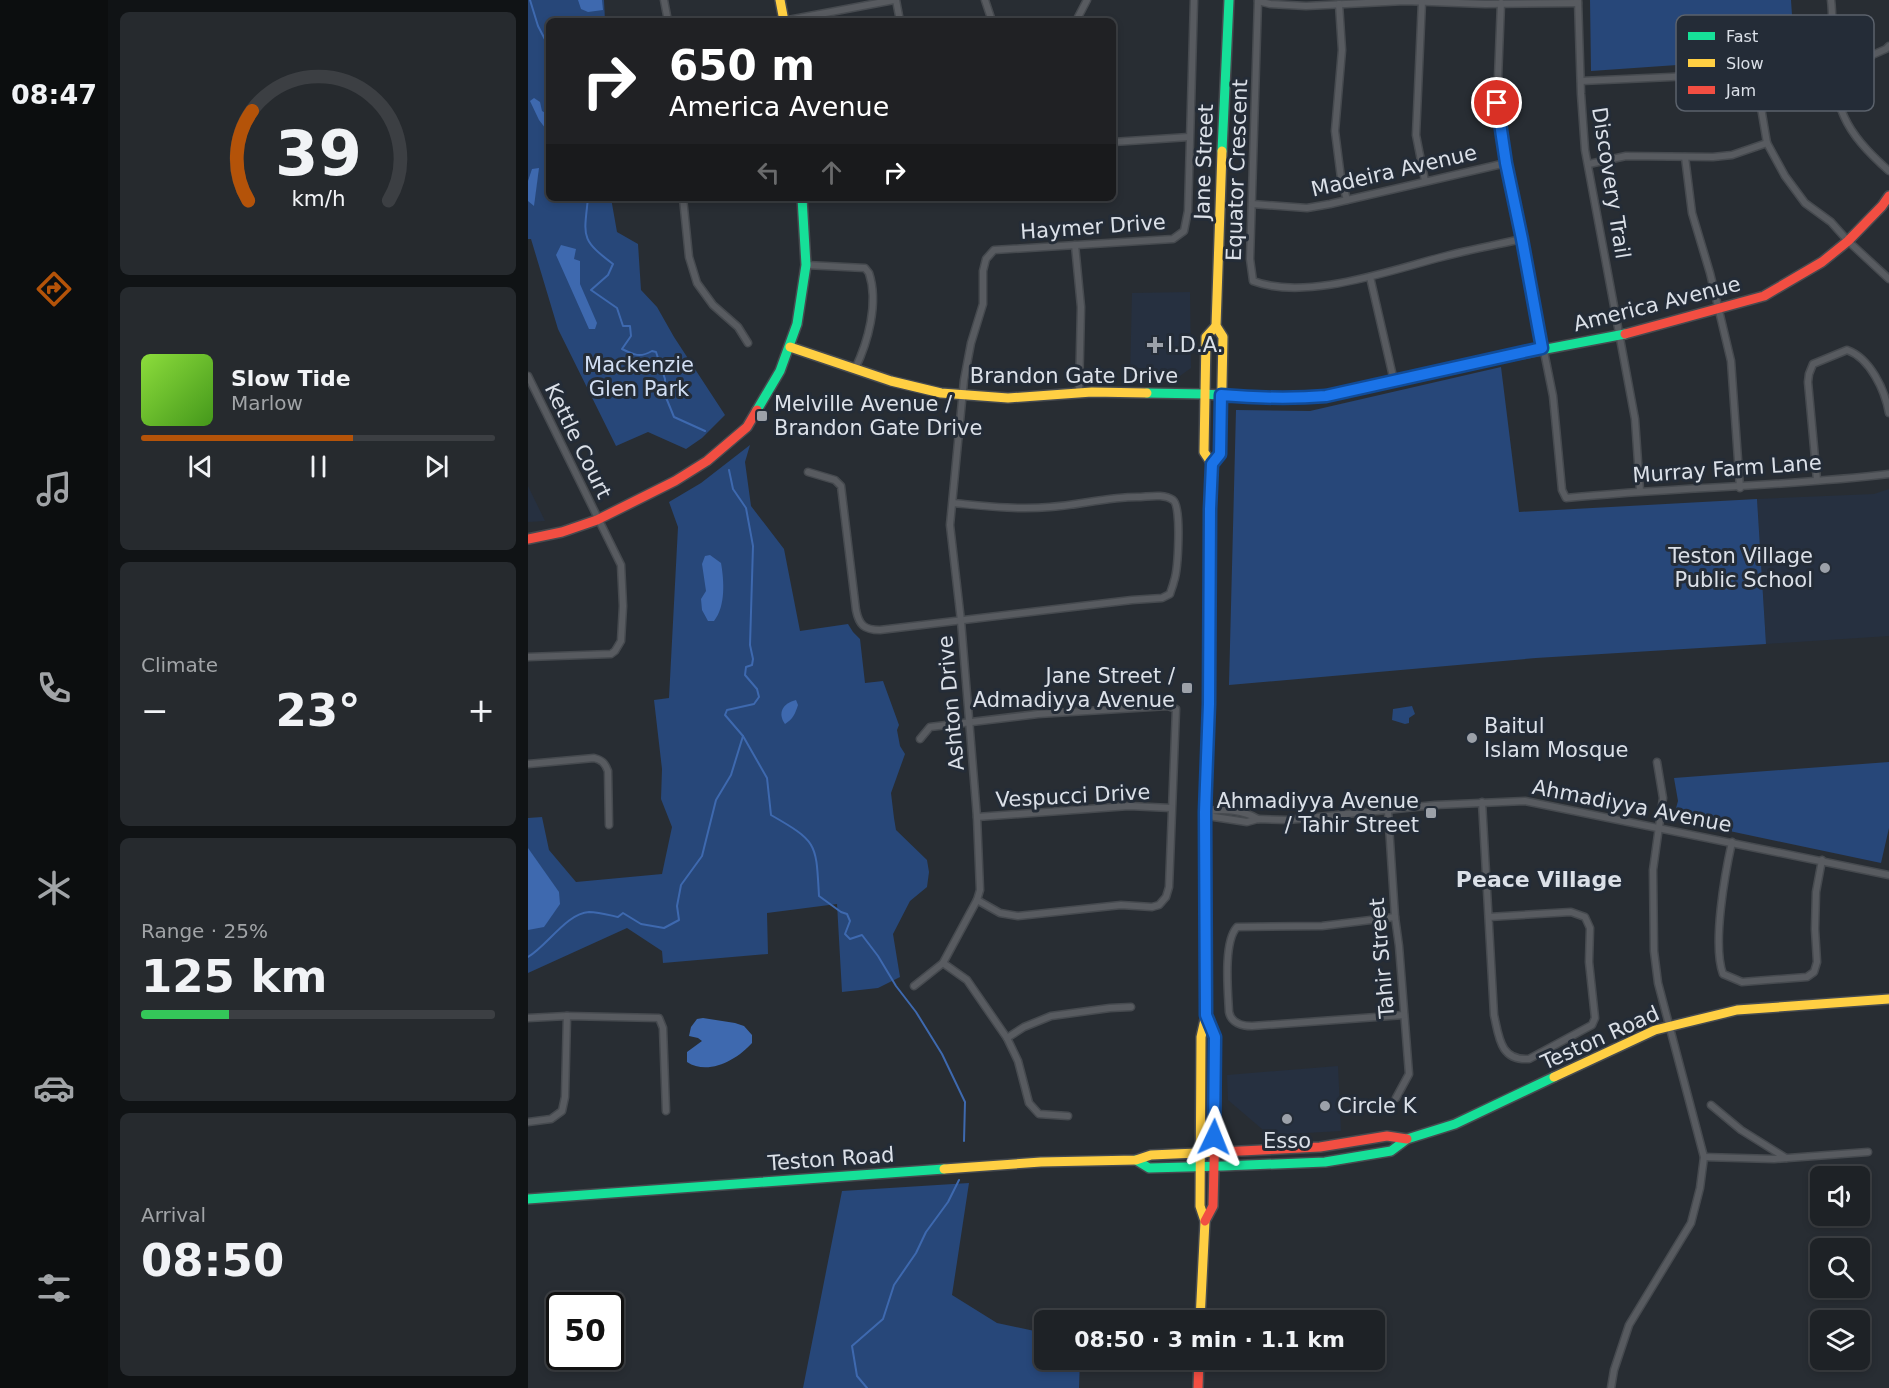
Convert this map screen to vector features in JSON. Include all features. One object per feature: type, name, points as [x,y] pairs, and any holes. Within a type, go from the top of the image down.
[{"type":"main road","points":[[780,0],[783,18]]},
{"type":"main road","name":"Jane Street","points":[[1201,1310],[1205,1221],[1200,1206],[1200,1152],[1201,1037],[1206,1015],[1205,812],[1209,704],[1210,509],[1212,464],[1220,454],[1223,337],[1216,326],[1229,0]]},
{"type":"main road","name":"America Avenue","points":[[1221,395],[1299,398],[1348,392],[1542,348],[1578,344],[1620,335],[1764,296],[1822,262],[1848,241],[1889,196]]},
{"type":"main road","points":[[528,539],[562,532],[597,520],[675,481],[726,447],[747,427],[775,380],[790,347],[797,324],[806,265],[802,201]]},
{"type":"main road","name":"Jane Street","points":[[1212,464],[1204,453],[1206,337],[1216,326]]},
{"type":"main road","name":"Brandon Gate Drive","points":[[790,347],[914,387],[963,395],[1008,398],[1079,393],[1221,395]]},
{"type":"main road","name":"Teston Road","points":[[1136,1160],[1149,1168],[1200,1167],[1325,1161],[1391,1151],[1407,1139],[1455,1124],[1655,1030],[1737,1010],[1889,999]]},
{"type":"main road","name":"Jane Street","points":[[1205,1221],[1213,1206],[1216,1084],[1215,1037],[1206,1015]]},
{"type":"main road","name":"Teston Road","points":[[528,1199],[1029,1163],[1136,1160],[1151,1155],[1320,1147],[1387,1136],[1407,1139]]},
{"type":"main road","points":[[1198,1388],[1199,1370]]},
{"type":"street","points":[[664,0],[667,18]]},
{"type":"street","points":[[799,18],[895,0],[899,18]]},
{"type":"street","points":[[985,0],[991,18]]},
{"type":"street","points":[[1078,18],[1088,0]]},
{"type":"street","name":"Haymer Drive","points":[[963,395],[971,343],[983,304],[983,271],[988,254],[994,250],[1173,239],[1179,236],[1187,224],[1194,0]]},
{"type":"street","points":[[1831,0],[1831,15]]},
{"type":"street","points":[[1258,1],[1296,5],[1422,1],[1578,2]]},
{"type":"street","name":"Equator Crescent","points":[[1258,1],[1250,260],[1252,281],[1277,286],[1306,287],[1370,277],[1522,239]]},
{"type":"street","points":[[1422,1],[1416,135],[1425,181]]},
{"type":"street","name":"Discovery Trail","points":[[1578,2],[1585,150],[1635,419],[1640,491]]},
{"type":"street","points":[[1501,3],[1497,103],[1506,163],[1542,348]]},
{"type":"street","points":[[1339,4],[1342,50],[1335,131],[1341,178],[1347,200]]},
{"type":"street","points":[[1874,54],[1889,46]]},
{"type":"street","points":[[1581,81],[1676,76]]},
{"type":"street","points":[[1762,111],[1767,143],[1785,176],[1799,195],[1831,222],[1889,279]]},
{"type":"street","points":[[1842,111],[1849,129],[1874,158],[1889,171]]},
{"type":"street","points":[[1116,142],[1189,137]]},
{"type":"street","points":[[1589,164],[1626,156],[1732,155],[1767,143]]},
{"type":"street","points":[[1685,157],[1692,213],[1710,273],[1731,361],[1740,488]]},
{"type":"street","name":"Madeira Avenue","points":[[1252,204],[1307,208],[1380,194],[1425,181],[1506,163]]},
{"type":"street","points":[[683,201],[689,257],[697,284],[713,305],[738,327],[748,343]]},
{"type":"street","points":[[1075,245],[1081,307],[1079,393]]},
{"type":"street","points":[[806,265],[865,268],[872,279],[871,320],[866,346],[855,369]]},
{"type":"street","points":[[1370,277],[1394,381]]},
{"type":"street","name":"Murray Farm Lane","points":[[1542,348],[1553,396],[1562,490],[1566,498],[1640,491],[1740,488],[1889,474]]},
{"type":"street","points":[[1817,480],[1808,382],[1813,364],[1820,359],[1847,350],[1856,353],[1881,387],[1889,413]]},
{"type":"street","name":"Kettle Court","points":[[528,376],[621,565],[623,606],[621,641],[611,654],[528,657]]},
{"type":"street","name":"Ashton Drive","points":[[914,986],[943,963],[977,900],[980,890],[977,817],[961,621],[950,525],[963,395]]},
{"type":"street","points":[[808,472],[835,480],[841,486],[856,610],[862,626],[880,630],[1161,598],[1170,594],[1175,580],[1179,512],[1176,502],[1172,499],[1155,495],[1123,497],[1050,507],[1005,507],[953,503]]},
{"type":"street","points":[[920,739],[930,727],[1038,714],[1168,706],[1176,709],[1169,887],[1166,897],[1159,905],[1152,907],[1121,905],[1018,916],[1000,913],[977,900]]},
{"type":"street","points":[[528,764],[594,758],[600,760],[608,771],[609,825]]},
{"type":"street","points":[[1611,1388],[1614,1370],[1629,1325],[1690,1223],[1700,1188],[1704,1157],[1658,983],[1654,951],[1653,870],[1663,798],[1657,762]]},
{"type":"street","points":[[1482,802],[1494,1015],[1499,1040],[1508,1055],[1519,1060],[1528,1059],[1592,1025],[1595,1018],[1589,962],[1590,928],[1585,917],[1570,912],[1489,917]]},
{"type":"street","name":"Ahmadiyya Avenue","points":[[1205,812],[1214,817],[1247,822],[1258,819],[1288,820],[1482,802],[1533,802],[1889,875]]},
{"type":"street","name":"Vespucci Drive","points":[[977,817],[1129,806],[1171,808]]},
{"type":"street","name":"Tahir Street","points":[[1388,811],[1409,1074],[1396,1098]]},
{"type":"street","points":[[1732,842],[1723,882],[1720,963],[1723,974],[1742,982],[1807,976],[1814,972],[1817,962],[1816,892],[1822,860]]},
{"type":"street","points":[[1395,917],[1322,926],[1237,927],[1232,932],[1228,957],[1229,1012],[1230,1018],[1235,1023],[1252,1026],[1404,1015]]},
{"type":"street","points":[[943,963],[967,980],[1007,1038],[1018,1061],[1029,1103],[1039,1114],[1068,1116]]},
{"type":"street","points":[[1007,1038],[1024,1027],[1051,1016],[1131,1007]]},
{"type":"street","points":[[528,1122],[551,1119],[562,1111],[565,1097],[567,1016]]},
{"type":"street","points":[[528,1018],[567,1016],[659,1018],[663,1028],[666,1111]]},
{"type":"street","points":[[1711,1105],[1742,1130],[1787,1159]]},
{"type":"street","points":[[1704,1157],[1747,1160],[1787,1159],[1868,1152]]},
{"type":"shaded area","points":[[578,0],[602,0],[603,10],[588,12],[581,9]]},
{"type":"shaded area","points":[[534,98],[540,102],[542,111],[546,113],[546,129],[539,120],[530,101]]},
{"type":"shaded area","points":[[539,168],[534,206],[528,201],[528,181],[532,169]]},
{"type":"shaded area","points":[[561,245],[576,249],[574,259],[580,261],[580,284],[597,323],[595,329],[589,329],[556,255]]},
{"type":"shaded area","points":[[1190,292],[1191,368],[1177,378],[1130,378],[1132,293]]},
{"type":"shaded area","points":[[528,486],[545,521],[528,522]]},
{"type":"shaded area","name":"Teston Village Public School","points":[[1889,489],[1889,636],[1766,644],[1757,499],[1874,494]]},
{"type":"shaded area","points":[[710,555],[721,563],[723,577],[721,608],[714,621],[708,621],[702,610],[701,599],[706,591],[702,564],[705,556]]},
{"type":"shaded area","points":[[796,700],[798,705],[795,714],[785,724],[782,716],[783,709],[788,703]]},
{"type":"shaded area","points":[[528,848],[559,892],[560,904],[544,927],[528,930]]},
{"type":"shaded area","points":[[703,1018],[744,1026],[752,1035],[752,1043],[730,1060],[713,1067],[695,1066],[687,1062],[687,1052],[702,1041],[689,1036],[691,1027],[697,1019]]},
{"type":"shaded area","points":[[1338,1066],[1341,1131],[1269,1135],[1228,1100],[1227,1075]]},
{"type":"green space","name":"Mackenzie Glen Park","points":[[528,0],[604,0],[605,18],[546,18],[546,201],[612,201],[617,232],[638,244],[641,290],[657,307],[725,415],[702,438],[686,449],[648,432],[616,446],[558,329],[531,239],[528,239]]},
{"type":"green space","points":[[1590,0],[1791,0],[1792,15],[1676,15],[1676,65],[1591,71]]},
{"type":"green space","points":[[1501,367],[1519,512],[1757,499],[1766,644],[1536,658],[1229,685],[1236,410],[1310,411]]},
{"type":"green space","points":[[750,445],[745,462],[751,506],[784,549],[800,631],[848,624],[860,639],[865,683],[883,681],[899,725],[897,730],[900,746],[905,754],[891,793],[896,830],[927,860],[929,872],[927,887],[910,901],[893,934],[900,977],[878,988],[842,992],[837,904],[767,913],[768,954],[663,963],[662,951],[627,928],[528,973],[528,818],[542,817],[549,850],[576,882],[662,874],[672,827],[661,799],[662,769],[654,700],[669,698],[678,527],[669,502],[701,483]]},
{"type":"green space","points":[[1412,706],[1415,714],[1409,718],[1409,723],[1392,720],[1393,709]]},
{"type":"green space","points":[[1889,762],[1889,828],[1881,863],[1673,819],[1678,801],[1674,778]]},
{"type":"green space","points":[[969,1183],[952,1295],[997,1323],[1034,1331],[1034,1370],[1080,1370],[1079,1388],[803,1388],[842,1191]]},
{"type":"waterway","points":[[530,0],[538,26],[546,41]]},
{"type":"waterway","points":[[588,201],[585,229],[587,236],[595,249],[613,264],[608,275],[591,290],[617,308],[623,326],[630,326],[631,336],[622,349],[637,355],[656,352],[665,379],[665,395],[674,417],[705,431]]},
{"type":"waterway","points":[[729,470],[733,489],[746,508],[753,546],[750,645],[753,659],[752,665],[746,667],[745,675],[757,689],[759,697],[754,704],[727,710],[725,715],[743,736],[767,778],[771,815],[798,832],[812,846],[817,865],[819,896],[847,914],[850,921],[845,934],[850,939],[862,935],[916,1012],[942,1054],[965,1102],[964,1141]]},
{"type":"waterway","points":[[528,957],[573,918],[589,912],[618,917],[623,913],[641,924],[664,928],[679,920],[677,906],[681,885],[702,856],[716,800],[731,775],[743,736]]},
{"type":"waterway","points":[[867,1388],[857,1376],[852,1346],[883,1319],[894,1285],[916,1253],[926,1232],[948,1202],[959,1180]]},
{"type":"traffic: fast","points":[[1222,151],[1229,0]]},
{"type":"traffic: fast","points":[[757,410],[780,371],[797,324],[806,265],[802,201]]},
{"type":"traffic: fast","points":[[1147,393],[1258,398],[1326,396],[1473,363],[1625,334]]},
{"type":"traffic: fast","points":[[1136,1160],[1149,1168],[1223,1166],[1325,1162],[1391,1151],[1407,1139],[1455,1124],[1554,1077]]},
{"type":"traffic: fast","points":[[528,1199],[944,1169]]},
{"type":"traffic: slow","points":[[780,0],[783,18]]},
{"type":"traffic: slow","points":[[1221,432],[1223,337],[1216,326],[1222,151]]},
{"type":"traffic: slow","points":[[1212,464],[1204,452],[1206,337],[1216,326]]},
{"type":"traffic: slow","points":[[790,347],[891,381],[941,393],[1008,398],[1092,392],[1147,393]]},
{"type":"traffic: slow","points":[[1201,1310],[1205,1221],[1200,1206],[1201,1037],[1206,1015],[1205,845]]},
{"type":"traffic: slow","points":[[1554,1077],[1655,1030],[1737,1010],[1889,999]]},
{"type":"traffic: slow","points":[[944,1169],[1041,1162],[1136,1160],[1151,1155],[1220,1152]]},
{"type":"traffic: jam","points":[[1625,334],[1764,296],[1822,262],[1848,241],[1889,196]]},
{"type":"traffic: jam","points":[[528,539],[562,532],[597,520],[675,481],[707,461],[747,427],[757,410]]},
{"type":"traffic: jam","points":[[1205,845],[1209,704],[1210,509],[1212,464],[1220,454],[1221,432]]},
{"type":"traffic: jam","points":[[1205,1221],[1213,1206],[1216,1084],[1215,1037],[1206,1015]]},
{"type":"traffic: jam","points":[[1220,1152],[1320,1147],[1387,1136],[1407,1139]]},
{"type":"traffic: jam","points":[[1198,1388],[1199,1370]]},
{"type":"place","name":"I.D.A.","points":[[1155,345]]},
{"type":"place","name":"Melville Avenue / Brandon Gate Drive","points":[[762,416]]},
{"type":"place","name":"Teston Village Public School","points":[[1825,568]]},
{"type":"place","name":"Jane Street / Admadiyya Avenue","points":[[1187,688]]},
{"type":"place","name":"Baitul Islam Mosque","points":[[1472,738]]},
{"type":"place","name":"Ahmadiyya Avenue / Tahir Street","points":[[1431,813]]},
{"type":"place","name":"Circle K","points":[[1325,1106]]},
{"type":"place","name":"Esso","points":[[1287,1119]]},
{"type":"district","name":"Peace Village","points":[[1539,879]]},
{"type":"route","points":[[1214,1137],[1215,1037],[1206,1015],[1205,812],[1209,704],[1210,509],[1212,464],[1220,454],[1221,395],[1258,398],[1326,396],[1542,348],[1506,163],[1497,103]]}]
